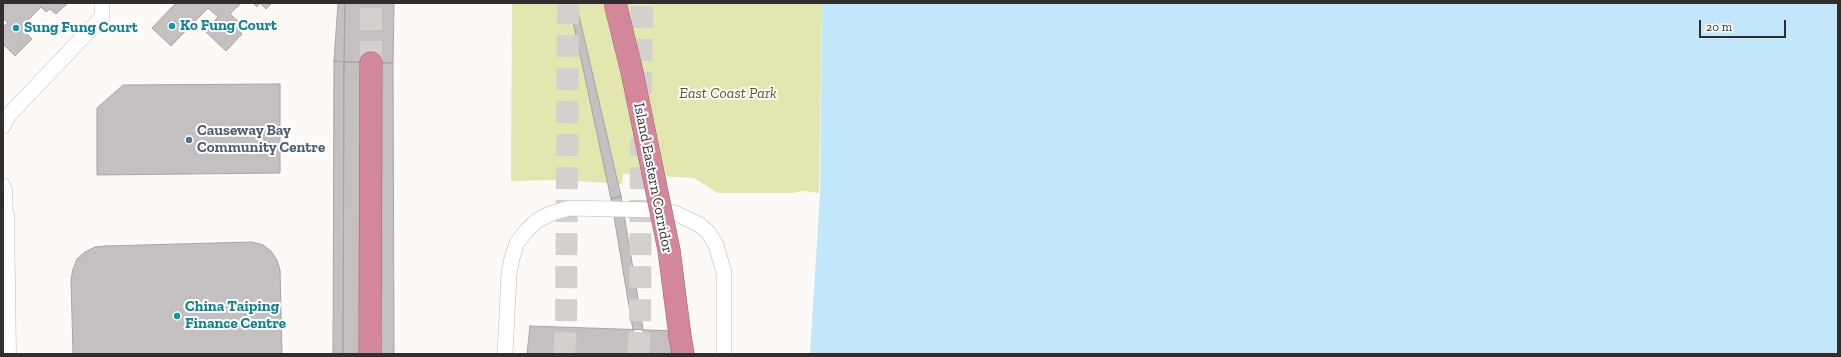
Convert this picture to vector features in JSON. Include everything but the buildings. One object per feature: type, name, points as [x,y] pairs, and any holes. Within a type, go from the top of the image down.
[{"type":"highway","name":"Island Eastern Corridor","points":[[615,3],[632,72],[668,250],[683,354]]},
{"type":"highway","points":[[370,354],[371,63]]},
{"type":"street","points":[[4,216],[5,354]]},
{"type":"lane","points":[[3,126],[9,115],[102,17],[102,3]]},
{"type":"lane","points":[[3,186],[5,192],[4,216]]},
{"type":"lane","points":[[505,354],[509,274],[512,258],[518,243],[526,231],[538,220],[552,213],[570,208],[657,210],[675,213],[700,225],[716,246],[724,273],[724,354]]},
{"type":"green space","name":"East Coast Park","points":[[512,3],[822,3],[819,193],[803,191],[792,193],[718,193],[694,178],[623,174],[622,184],[561,180],[511,181]]},
{"type":"water","points":[[822,3],[1838,3],[1838,354],[810,354],[820,193]]},
{"type":"tunnel","points":[[371,3],[371,63]]},
{"type":"tunnel","points":[[564,354],[566,328],[568,3]]},
{"type":"tunnel","points":[[641,94],[642,3]]},
{"type":"tunnel","points":[[638,354],[640,330],[641,138]]},
{"type":"place","name":"Ko Fung Court","points":[[172,26]]},
{"type":"place","name":"Sung Fung Court","points":[[16,28]]},
{"type":"place","name":"Causeway Bay Community Centre","points":[[189,140]]},
{"type":"place","name":"China Taiping Finance Centre","points":[[177,316]]}]
